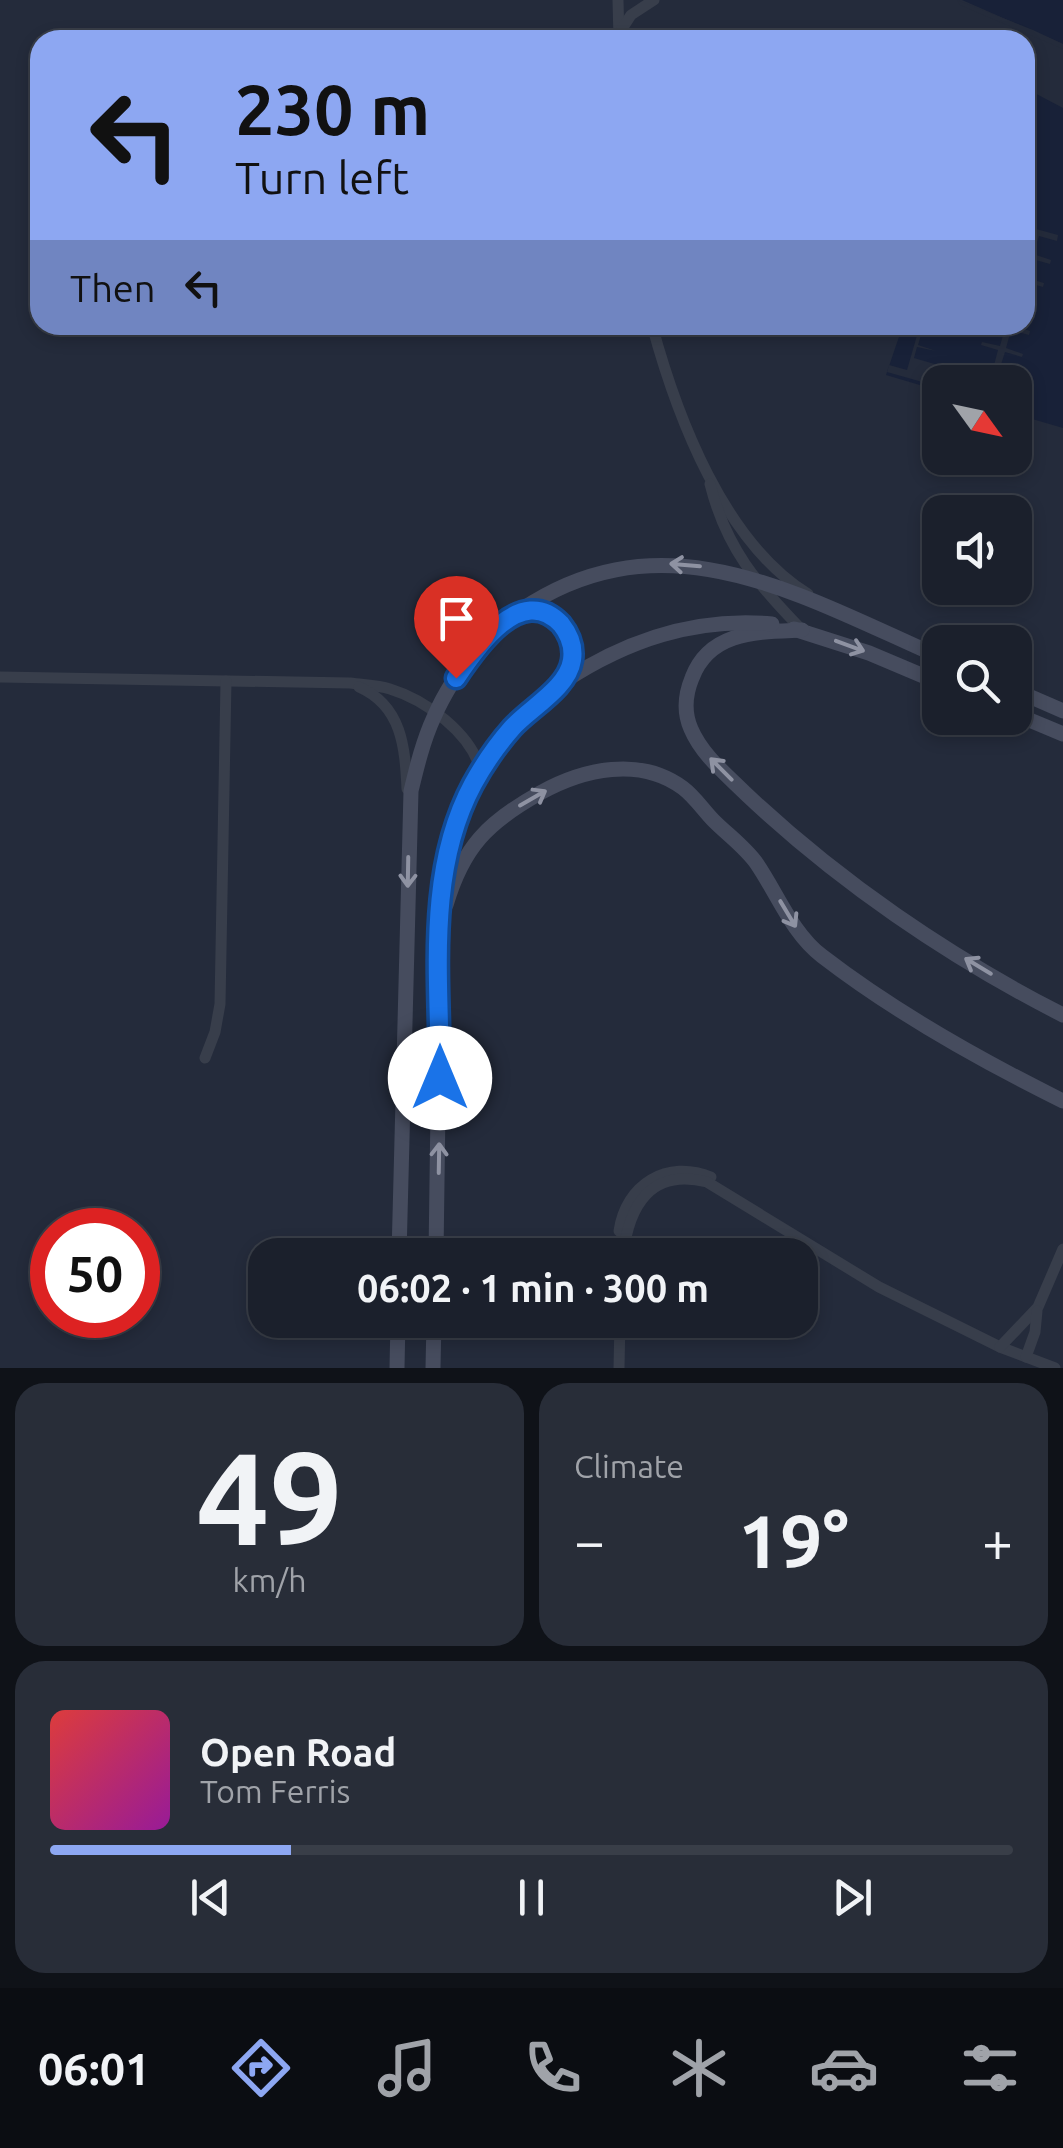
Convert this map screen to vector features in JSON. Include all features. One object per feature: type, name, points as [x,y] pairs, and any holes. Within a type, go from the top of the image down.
[{"type":"main road","points":[[399,1238],[409,820],[418,761],[435,714],[473,653],[516,613],[576,580],[637,565],[707,567],[754,580],[922,649]]},
{"type":"main road","points":[[516,613],[544,613],[566,630],[572,658],[559,684]]},
{"type":"main road","points":[[436,1238],[441,886],[458,819],[481,771],[511,729],[559,684],[617,650],[677,629],[740,621],[802,630],[922,675]]},
{"type":"main road","points":[[802,630],[736,636],[718,644],[704,657],[693,674],[686,713],[702,748],[752,799],[832,867],[962,956],[1063,1015]]},
{"type":"main road","points":[[1032,697],[1063,711]]},
{"type":"main road","points":[[1032,721],[1063,734]]},
{"type":"main road","points":[[440,928],[461,863],[478,838],[499,818],[554,786],[583,775],[619,767],[652,772],[683,788],[754,860],[793,925],[819,954],[967,1050],[1063,1101]]},
{"type":"main road","points":[[396,1368],[397,1338]]},
{"type":"main road","points":[[433,1368],[434,1338]]},
{"type":"street","points":[[618,0],[619,30]]},
{"type":"street","points":[[622,30],[631,15],[654,0]]},
{"type":"street","points":[[655,335],[728,538],[754,580],[802,630]]},
{"type":"street","points":[[703,460],[742,533],[756,551],[790,582],[846,616]]},
{"type":"street","points":[[0,677],[386,687],[435,714],[464,739],[478,756],[481,771]]},
{"type":"street","points":[[204,1058],[215,1032],[220,1004],[226,681]]},
{"type":"street","points":[[350,684],[383,702],[402,736],[409,820]]},
{"type":"street","points":[[620,1238],[626,1204],[634,1193],[655,1176],[695,1171],[721,1182],[746,1204],[800,1238]]},
{"type":"street","points":[[818,1249],[879,1288],[1000,1347],[1055,1368]]},
{"type":"street","points":[[1026,1357],[1038,1307],[1063,1249]]},
{"type":"street","points":[[1000,1347],[1038,1307]]},
{"type":"street","points":[[619,1368],[620,1338]]},
{"type":"water","points":[[962,0],[1063,0],[1063,44]]},
{"type":"water","points":[[1035,93],[1063,108],[1063,428],[1032,419],[1032,365],[922,365],[922,386],[886,375],[900,335],[1035,335]]},
{"type":"pier","points":[[957,0],[1033,30],[1019,30],[960,5]]},
{"type":"pier","points":[[1035,31],[1063,44],[1063,49],[1035,37]]},
{"type":"pier","points":[[1035,229],[1058,235],[1057,241],[1039,236],[1035,248]]},
{"type":"pier","points":[[1035,255],[1051,260],[1050,264],[1035,260]]},
{"type":"pier","points":[[917,335],[921,335],[918,345],[936,351],[917,347],[914,358],[938,365],[922,365],[922,382],[887,372],[889,365],[907,370]]},
{"type":"pier","points":[[1003,335],[1010,335],[1006,348],[1023,354],[1022,357],[1005,352],[1001,365],[994,365],[998,350],[981,345],[982,342],[1000,346]]},
{"type":"route","points":[[440,1078],[441,886],[447,852],[472,787],[490,756],[568,672],[572,644],[566,630],[544,613],[516,613],[473,653],[456,678]]}]
